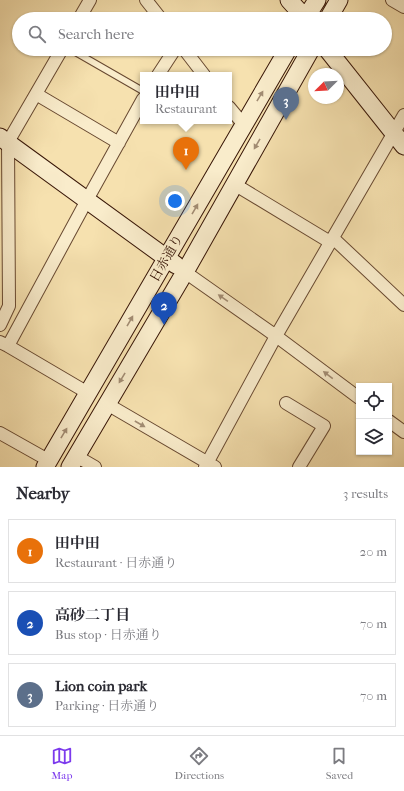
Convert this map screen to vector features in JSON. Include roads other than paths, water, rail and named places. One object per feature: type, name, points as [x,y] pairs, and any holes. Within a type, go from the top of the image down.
[{"type":"main road","points":[[289,0],[299,12]]},
{"type":"main road","points":[[309,12],[317,0]]},
{"type":"main road","points":[[332,12],[339,0]]},
{"type":"main road","name":"日赤通り","points":[[47,464],[284,56]]},
{"type":"main road","name":"日赤通り","points":[[73,462],[185,272],[307,56]]},
{"type":"main road","points":[[333,56],[399,140]]},
{"type":"main road","points":[[3,143],[87,200],[185,272]]},
{"type":"street","points":[[83,12],[90,0]]},
{"type":"street","points":[[146,0],[155,12]]},
{"type":"street","points":[[392,0],[404,7]]},
{"type":"street","points":[[0,325],[9,306],[3,143],[36,94],[58,56]]},
{"type":"street","points":[[160,72],[170,56]]},
{"type":"street","points":[[189,56],[202,72]]},
{"type":"street","points":[[36,94],[119,143]]},
{"type":"street","points":[[88,393],[4,344],[140,105]]},
{"type":"street","points":[[232,110],[244,124]]},
{"type":"street","points":[[106,404],[209,466],[276,336],[332,240],[399,140],[404,115]]},
{"type":"street","points":[[234,184],[332,240],[404,305]]},
{"type":"street","points":[[185,272],[276,336],[356,396]]},
{"type":"street","points":[[286,403],[324,426],[299,467]]},
{"type":"street","points":[[392,423],[404,432]]},
{"type":"street","points":[[0,433],[47,464]]},
{"type":"street","points":[[73,462],[95,467]]},
{"type":"lane","points":[[82,56],[140,89]]},
{"type":"place","name":"Lion coin park","points":[[286,120]]},
{"type":"place","name":"田中田","points":[[186,170]]},
{"type":"place","name":"高砂二丁目","points":[[164,325]]}]
